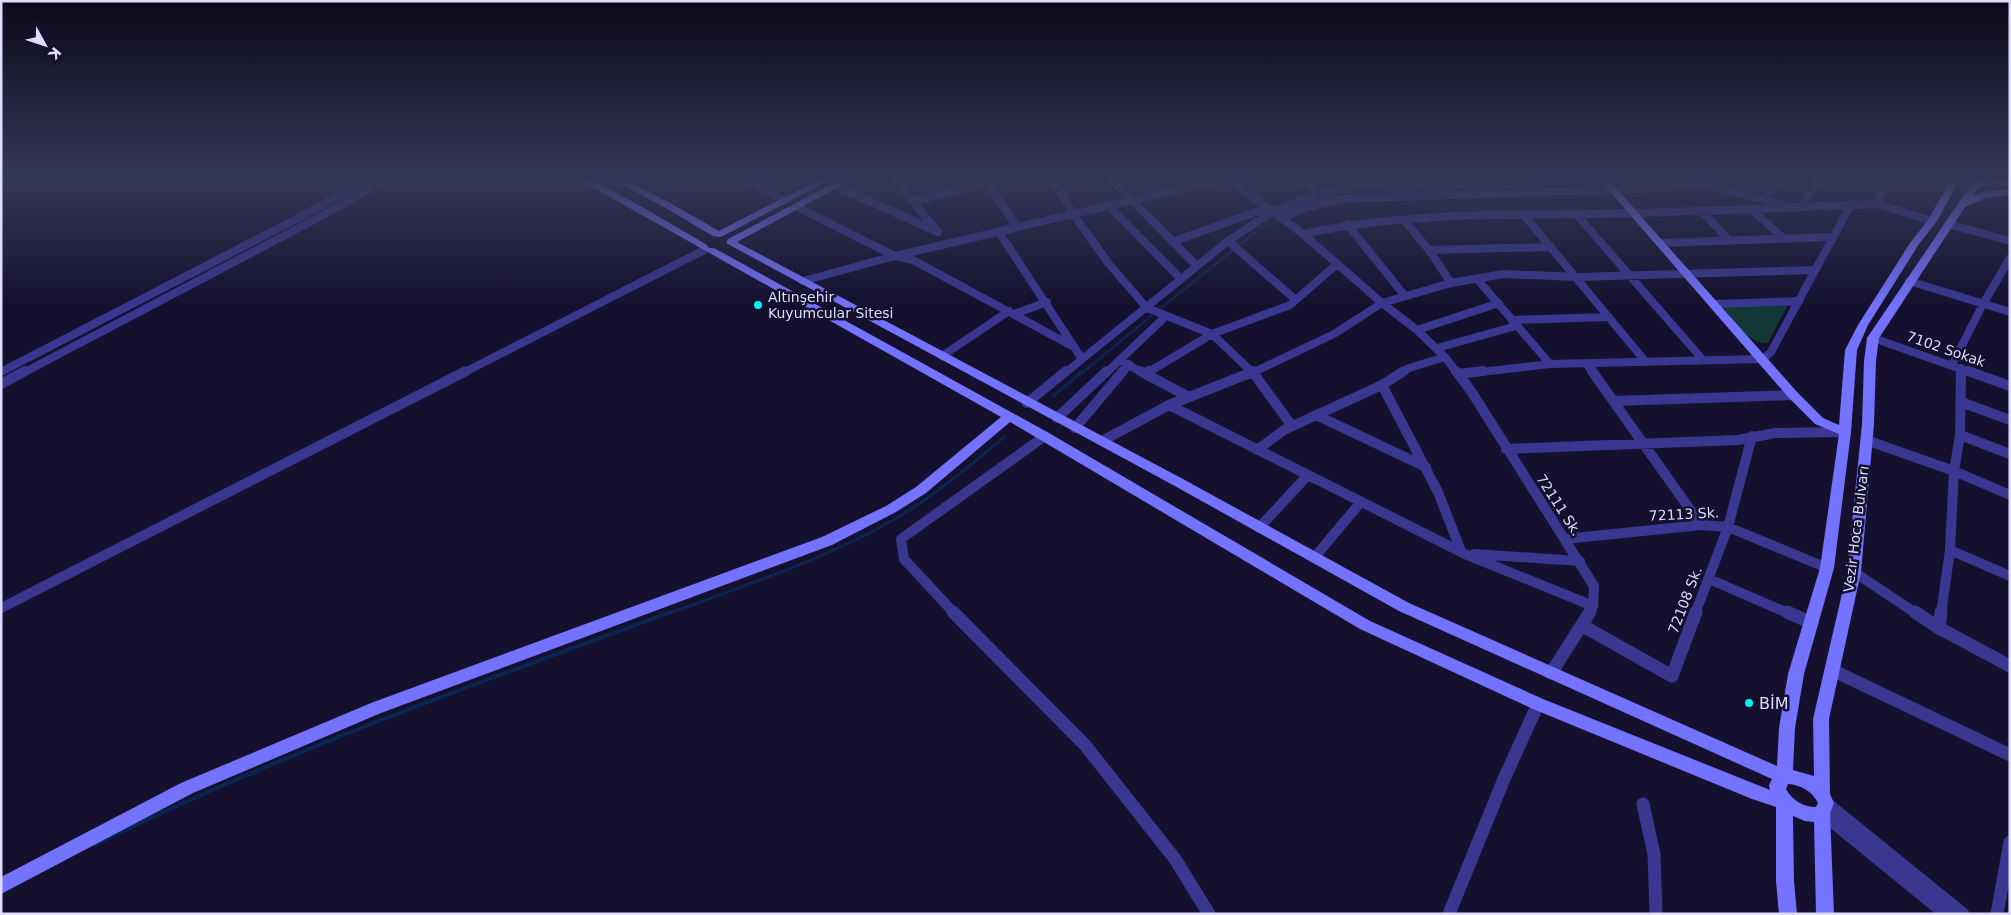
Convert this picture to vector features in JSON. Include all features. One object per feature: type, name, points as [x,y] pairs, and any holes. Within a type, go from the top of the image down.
[{"type":"main road","points":[[661,222],[1045,436],[1366,625],[1538,704],[1758,794],[1784,801],[1800,813],[1816,815],[1823,803],[1806,780],[1798,777],[1784,777],[1404,606],[743,250],[696,222]]},
{"type":"main road","points":[[721,236],[744,222]]},
{"type":"main road","points":[[706,248],[704,239],[744,235],[769,222]]},
{"type":"main road","points":[[1642,222],[1763,359],[1793,396],[1819,421],[1845,432]]},
{"type":"main road","name":"Vezir Hoca Bulvarı","points":[[1788,914],[1785,881],[1784,801],[1777,785],[1784,777],[1787,728],[1796,674],[1827,568],[1845,432],[1851,350],[1881,295],[1931,222]]},
{"type":"main road","name":"Vezir Hoca Bulvarı","points":[[1825,914],[1821,719],[1854,572],[1873,338],[1948,224]]},
{"type":"main road","points":[[706,248],[724,248],[721,236],[724,230],[733,228]]},
{"type":"main road","points":[[743,250],[738,244],[744,235]]},
{"type":"main road","points":[[1,886],[187,788],[367,711],[827,541],[891,509],[921,490],[1009,416]]},
{"type":"street","points":[[1,372],[291,222]]},
{"type":"street","points":[[1,384],[310,222]]},
{"type":"street","points":[[826,222],[895,256],[913,260],[1074,347]]},
{"type":"street","points":[[915,222],[954,242]]},
{"type":"street","points":[[930,222],[938,232]]},
{"type":"street","points":[[1013,222],[1017,227]]},
{"type":"street","points":[[803,281],[895,256],[1040,222]]},
{"type":"street","points":[[1079,222],[1109,264],[1147,308],[1212,334],[1252,372],[1292,426]]},
{"type":"street","points":[[1125,222],[1182,279]]},
{"type":"street","points":[[1152,222],[1197,266]]},
{"type":"street","points":[[1172,242],[1234,222]]},
{"type":"street","points":[[1027,403],[1254,222]]},
{"type":"street","name":"72111 Sk.","points":[[1286,222],[1303,234],[1382,304],[1417,330],[1445,357],[1580,561],[1594,586],[1593,606],[1583,626],[1551,673]]},
{"type":"street","points":[[1303,234],[1347,224],[1380,222]]},
{"type":"street","points":[[1405,222],[1429,250],[1451,283]]},
{"type":"street","points":[[1530,222],[1645,361]]},
{"type":"street","points":[[1584,222],[1703,360]]},
{"type":"street","points":[[1711,222],[1730,241]]},
{"type":"street","points":[[1765,222],[1784,239]]},
{"type":"street","points":[[1458,374],[1550,364],[1763,359],[1772,352],[1841,222]]},
{"type":"street","points":[[1347,224],[1405,296]]},
{"type":"street","points":[[1948,224],[2010,241]]},
{"type":"street","points":[[999,232],[1082,360]]},
{"type":"street","points":[[1660,243],[1832,237]]},
{"type":"street","points":[[1228,241],[1296,300]]},
{"type":"street","points":[[1429,250],[1551,247]]},
{"type":"street","points":[[1,608],[706,248]]},
{"type":"street","points":[[1939,628],[1950,550],[1954,471],[1960,435],[1961,402],[1957,367],[1983,304],[2010,258]]},
{"type":"street","points":[[1146,373],[1212,334],[1290,306],[1337,264]]},
{"type":"street","points":[[1102,442],[1169,405],[1252,372],[1334,334],[1382,304],[1451,283],[1478,280],[1503,274],[1577,277],[1814,270]]},
{"type":"street","points":[[1478,280],[1550,364]]},
{"type":"street","points":[[1909,281],[2010,312]]},
{"type":"street","points":[[1713,304],[1799,301]]},
{"type":"street","points":[[942,356],[1011,312],[1046,302]]},
{"type":"street","points":[[1417,330],[1499,303]]},
{"type":"street","points":[[1057,418],[1166,316]]},
{"type":"street","points":[[1437,348],[1479,338],[1514,323],[1608,316]]},
{"type":"street","name":"7102 Sokak","points":[[1873,338],[2010,386]]},
{"type":"street","points":[[1257,450],[1292,426],[1382,384],[1410,368],[1445,357]]},
{"type":"street","points":[[1120,360],[1188,397]]},
{"type":"street","points":[[1586,363],[1701,525]]},
{"type":"street","points":[[1075,428],[1129,364]]},
{"type":"street","points":[[1382,384],[1426,468],[1463,552]]},
{"type":"street","points":[[1614,401],[1793,396]]},
{"type":"street","points":[[1961,402],[2010,420]]},
{"type":"street","points":[[1169,405],[1360,503],[1463,552],[1593,606]]},
{"type":"street","points":[[1316,415],[1426,468]]},
{"type":"street","points":[[1506,449],[1738,440],[1775,433],[1845,432]]},
{"type":"street","points":[[1960,435],[2010,454]]},
{"type":"street","points":[[1045,436],[901,539],[904,559],[933,592],[1085,744],[1175,859],[1209,914]]},
{"type":"street","name":"72108 Sk.","points":[[1583,626],[1672,676],[1728,527],[1752,436]]},
{"type":"street","points":[[1866,440],[1954,471],[2010,495]]},
{"type":"street","points":[[1259,528],[1307,476]]},
{"type":"street","points":[[1314,558],[1360,503]]},
{"type":"street","name":"72113 Sk.","points":[[1565,539],[1701,525],[1728,527],[1827,568]]},
{"type":"street","points":[[1950,550],[2010,576]]},
{"type":"street","points":[[1463,552],[1580,561]]},
{"type":"street","points":[[1854,572],[1939,628],[2010,666]]},
{"type":"street","points":[[1709,579],[1812,623]]},
{"type":"street","points":[[1832,670],[2010,755]]},
{"type":"street","points":[[1449,914],[1504,779],[1538,704]]},
{"type":"street","points":[[1823,803],[1946,914]]},
{"type":"street","points":[[1823,803],[1963,914]]},
{"type":"street","points":[[1643,804],[1654,854],[1656,914]]},
{"type":"street","points":[[1997,914],[2008,863],[2010,842]]},
{"type":"green space","points":[[1721,305],[1786,305],[1786,308],[1768,343],[1761,343],[1748,336]]},
{"type":"waterway","points":[[1239,245],[1269,222]]},
{"type":"waterway","points":[[1161,308],[1232,251]]},
{"type":"waterway","points":[[1082,373],[1151,316]]},
{"type":"waterway","points":[[1053,396],[1083,371]]},
{"type":"waterway","points":[[667,614],[792,568],[883,526],[935,492],[1004,437]]},
{"type":"waterway","points":[[96,844],[237,779],[308,749],[380,720],[671,612]]},
{"type":"place","name":"Altınşehir Kuyumcular Sitesi","points":[[758,305]]},
{"type":"place","name":"BİM","points":[[1749,703]]}]
